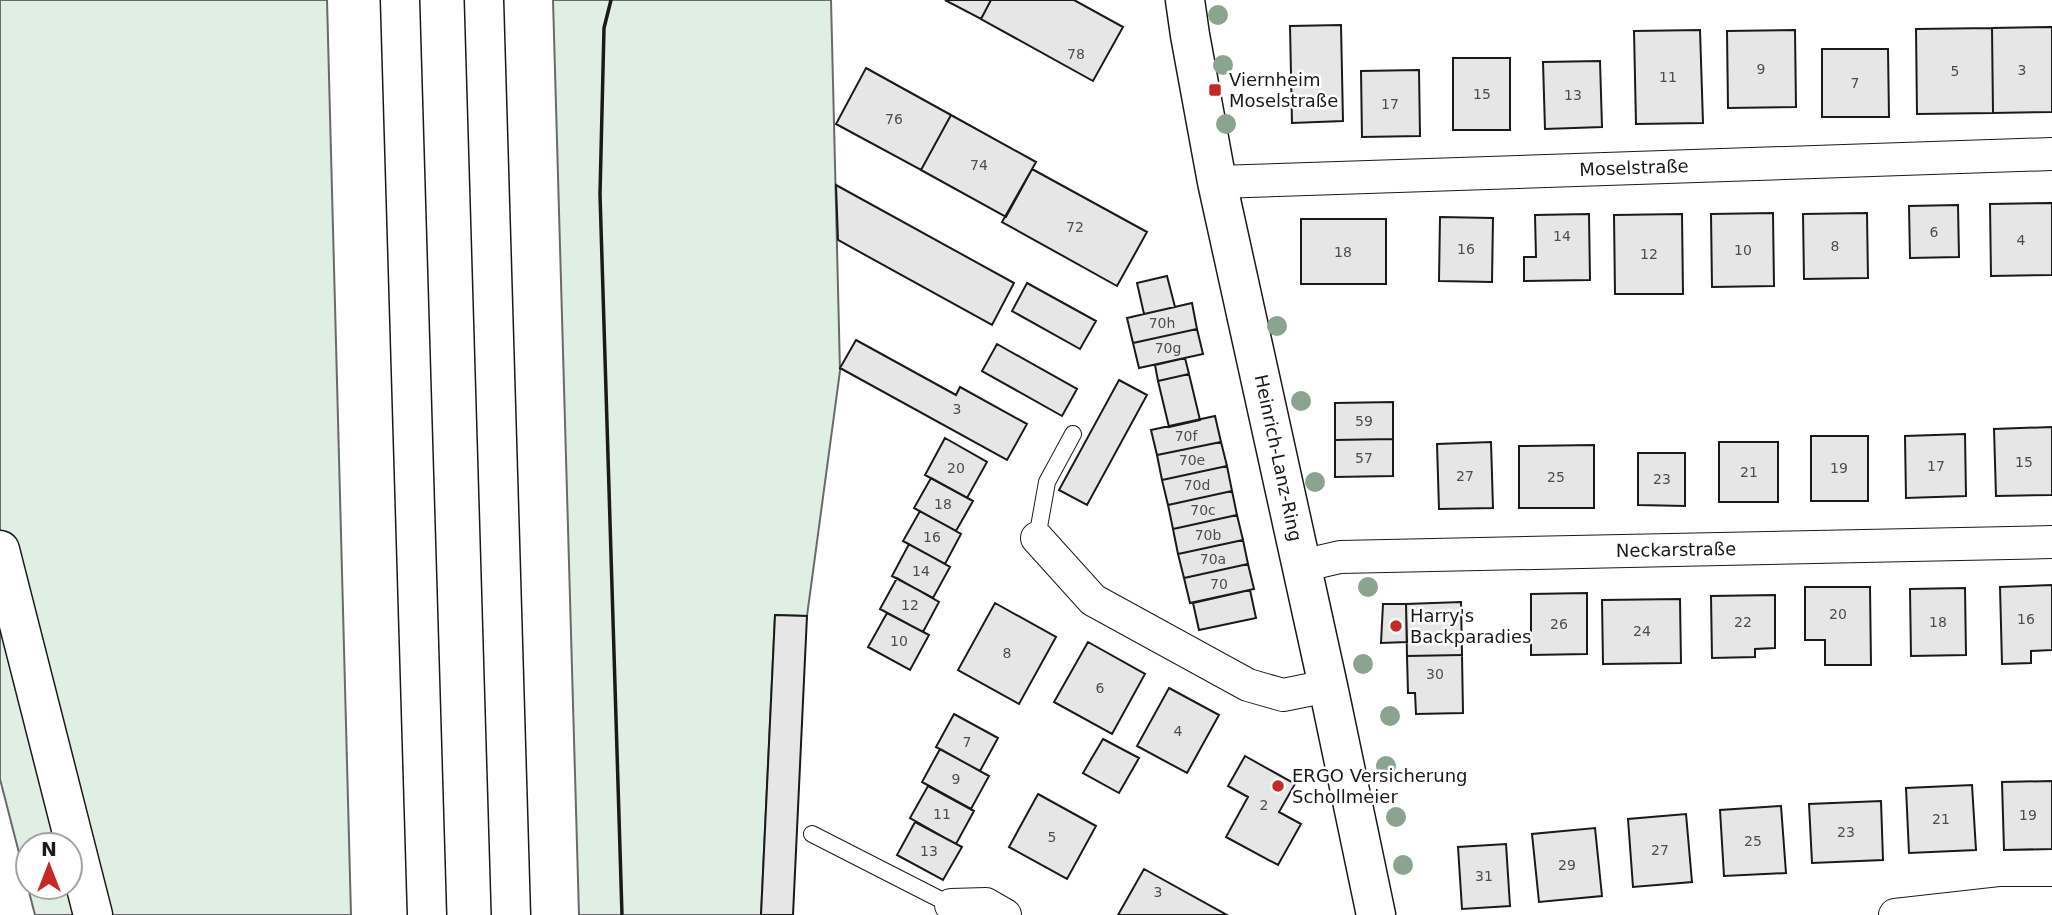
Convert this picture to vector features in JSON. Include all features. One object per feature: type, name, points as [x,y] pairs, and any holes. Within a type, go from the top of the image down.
[{"type":"main road","points":[[400,0],[427,915]]},
{"type":"main road","points":[[484,0],[511,915]]},
{"type":"main road","name":"Heinrich-Lanz-Ring","points":[[1185,0],[1217,182],[1376,915]]},
{"type":"main road","points":[[0,550],[93,915]]},
{"type":"street","name":"Moselstraße","points":[[1217,182],[2052,154]]},
{"type":"street","points":[[1037,538],[1093,600],[1248,685],[1283,695],[1328,686]]},
{"type":"street","name":"Neckarstraße","points":[[1301,566],[1340,557],[2052,542]]},
{"type":"street","points":[[1895,915],[2002,903],[2052,903]]},
{"type":"street","points":[[951,905],[986,904],[1005,915]]},
{"type":"lane","points":[[1037,538],[1047,482],[1073,434]]},
{"type":"lane","points":[[812,834],[951,905]]},
{"type":"green space","points":[[0,0],[327,0],[351,915],[35,915],[31,901],[84,901],[84,831],[14,831],[14,833],[0,779]]},
{"type":"green space","points":[[553,0],[831,0],[840,371],[807,616],[775,615],[761,915],[579,915]]},
{"type":"building","points":[[945,0],[991,0],[981,19]]},
{"type":"building","points":[[991,0],[1074,0],[1123,27],[1093,81],[981,19]]},
{"type":"building","points":[[1341,25],[1343,121],[1292,123],[1290,26]]},
{"type":"building","points":[[2052,27],[2052,112],[1993,113],[1992,28]]},
{"type":"building","points":[[1992,28],[1993,113],[1917,114],[1916,29]]},
{"type":"building","points":[[1700,30],[1703,123],[1636,124],[1634,31]]},
{"type":"building","points":[[1795,30],[1796,107],[1728,108],[1727,31]]},
{"type":"building","points":[[1822,49],[1888,49],[1889,117],[1822,117]]},
{"type":"building","points":[[1453,58],[1510,58],[1510,130],[1453,130]]},
{"type":"building","points":[[1600,61],[1602,127],[1545,129],[1543,62]]},
{"type":"building","points":[[866,68],[951,115],[921,170],[836,124]]},
{"type":"building","points":[[1419,70],[1420,136],[1362,137],[1361,71]]},
{"type":"building","points":[[951,115],[1036,162],[1006,217],[921,170]]},
{"type":"building","points":[[1032,169],[1147,232],[1117,286],[1002,222]]},
{"type":"building","points":[[836,185],[1014,283],[992,325],[838,240]]},
{"type":"building","points":[[2052,203],[2052,275],[1991,276],[1990,204]]},
{"type":"building","points":[[1958,205],[1959,257],[1910,258],[1909,206]]},
{"type":"building","points":[[1773,213],[1774,286],[1712,287],[1711,214]]},
{"type":"building","points":[[1867,213],[1868,278],[1804,279],[1803,214]]},
{"type":"building","points":[[1589,214],[1590,280],[1524,281],[1524,257],[1536,257],[1535,215]]},
{"type":"building","points":[[1682,214],[1683,294],[1615,294],[1614,215]]},
{"type":"building","points":[[1440,217],[1493,218],[1492,282],[1439,281]]},
{"type":"building","points":[[1301,219],[1386,219],[1386,284],[1301,284]]},
{"type":"building","points":[[1167,276],[1175,307],[1144,314],[1137,283]]},
{"type":"building","points":[[1027,283],[1096,321],[1080,349],[1012,311]]},
{"type":"building","points":[[1192,303],[1197,329],[1133,343],[1127,318]]},
{"type":"building","points":[[1197,329],[1203,354],[1139,368],[1133,343]]},
{"type":"building","points":[[856,340],[956,395],[960,387],[1027,424],[1007,460],[840,368]]},
{"type":"building","points":[[997,344],[1077,389],[1062,416],[982,371]]},
{"type":"building","points":[[1185,358],[1189,374],[1158,381],[1155,365]]},
{"type":"building","points":[[1189,374],[1200,420],[1169,427],[1158,381]]},
{"type":"building","points":[[1119,380],[1147,395],[1087,505],[1059,490]]},
{"type":"building","points":[[1393,402],[1393,439],[1335,440],[1335,403]]},
{"type":"building","points":[[1215,416],[1221,442],[1157,455],[1151,430]]},
{"type":"building","points":[[2052,427],[2052,495],[1996,496],[1994,429]]},
{"type":"building","points":[[1965,434],[1966,496],[1906,498],[1905,436]]},
{"type":"building","points":[[1811,436],[1868,436],[1868,501],[1811,501]]},
{"type":"building","points":[[945,438],[987,462],[967,498],[925,475]]},
{"type":"building","points":[[1393,439],[1393,476],[1335,477],[1335,440]]},
{"type":"building","points":[[1221,442],[1227,466],[1162,480],[1157,455]]},
{"type":"building","points":[[1491,442],[1493,508],[1439,509],[1437,444]]},
{"type":"building","points":[[1719,442],[1778,442],[1778,502],[1719,502]]},
{"type":"building","points":[[1594,445],[1594,508],[1519,508],[1519,446]]},
{"type":"building","points":[[1638,453],[1685,453],[1685,506],[1638,505]]},
{"type":"building","points":[[1227,466],[1232,491],[1168,505],[1162,480]]},
{"type":"building","points":[[931,478],[973,501],[956,531],[914,508]]},
{"type":"building","points":[[1232,491],[1237,515],[1173,529],[1168,505]]},
{"type":"building","points":[[920,511],[961,534],[945,564],[903,541]]},
{"type":"building","points":[[1237,515],[1243,540],[1178,554],[1173,529]]},
{"type":"building","points":[[1243,540],[1248,564],[1184,578],[1178,554]]},
{"type":"building","points":[[909,544],[950,567],[933,598],[892,576]]},
{"type":"building","points":[[1248,564],[1254,589],[1190,603],[1184,578]]},
{"type":"building","points":[[897,578],[939,602],[923,632],[880,609]]},
{"type":"building","points":[[2052,585],[2052,650],[2031,651],[2031,663],[2002,664],[2000,587]]},
{"type":"building","points":[[1805,587],[1870,587],[1871,665],[1825,665],[1825,640],[1805,640]]},
{"type":"building","points":[[1965,588],[1966,655],[1911,656],[1910,589]]},
{"type":"building","points":[[1250,590],[1256,618],[1199,630],[1193,603]]},
{"type":"building","points":[[1587,593],[1587,654],[1531,655],[1531,594]]},
{"type":"building","points":[[1775,595],[1775,648],[1755,649],[1755,657],[1712,658],[1711,596]]},
{"type":"building","points":[[1680,599],[1681,663],[1603,664],[1602,600]]},
{"type":"building","points":[[1461,602],[1462,655],[1407,656],[1406,604]]},
{"type":"building","points":[[995,603],[1056,637],[1019,704],[958,670]]},
{"type":"building","points":[[1383,604],[1406,604],[1407,642],[1381,643]]},
{"type":"building","points":[[887,613],[929,635],[910,670],[868,647]]},
{"type":"building","points":[[775,615],[807,616],[793,915],[761,915]]},
{"type":"building","points":[[1088,642],[1145,674],[1112,734],[1054,702]]},
{"type":"building","points":[[1462,655],[1463,713],[1416,714],[1415,693],[1408,693],[1407,656]]},
{"type":"building","points":[[1169,688],[1219,715],[1187,773],[1137,746]]},
{"type":"building","points":[[954,714],[998,738],[980,771],[936,747]]},
{"type":"building","points":[[1103,739],[1139,758],[1119,793],[1083,773]]},
{"type":"building","points":[[940,749],[989,776],[971,809],[922,782]]},
{"type":"building","points":[[1245,756],[1295,784],[1279,812],[1301,824],[1278,865],[1226,837],[1248,797],[1228,786]]},
{"type":"building","points":[[2052,781],[2052,849],[2004,850],[2002,782]]},
{"type":"building","points":[[1972,785],[1976,850],[1909,853],[1906,788]]},
{"type":"building","points":[[928,786],[974,811],[956,844],[910,818]]},
{"type":"building","points":[[1038,794],[1096,826],[1067,879],[1009,847]]},
{"type":"building","points":[[1881,801],[1883,860],[1812,863],[1809,804]]},
{"type":"building","points":[[1781,806],[1786,873],[1724,876],[1720,810]]},
{"type":"building","points":[[1686,814],[1692,882],[1633,887],[1628,819]]},
{"type":"building","points":[[915,822],[962,847],[943,880],[897,855]]},
{"type":"building","points":[[1595,828],[1602,896],[1539,902],[1532,834]]},
{"type":"building","points":[[1506,844],[1510,906],[1462,909],[1458,847]]},
{"type":"building","points":[[1144,869],[1227,915],[1118,915]]},
{"type":"wall","points":[[611,0],[604,28],[600,194],[622,915]]},
{"type":"place","name":"Viernheim Moselstraße","points":[[1215,90]]},
{"type":"place","name":"Harry's Backparadies","points":[[1396,626]]},
{"type":"place","name":"ERGO Versicherung Schollmeier","points":[[1278,786]]}]
